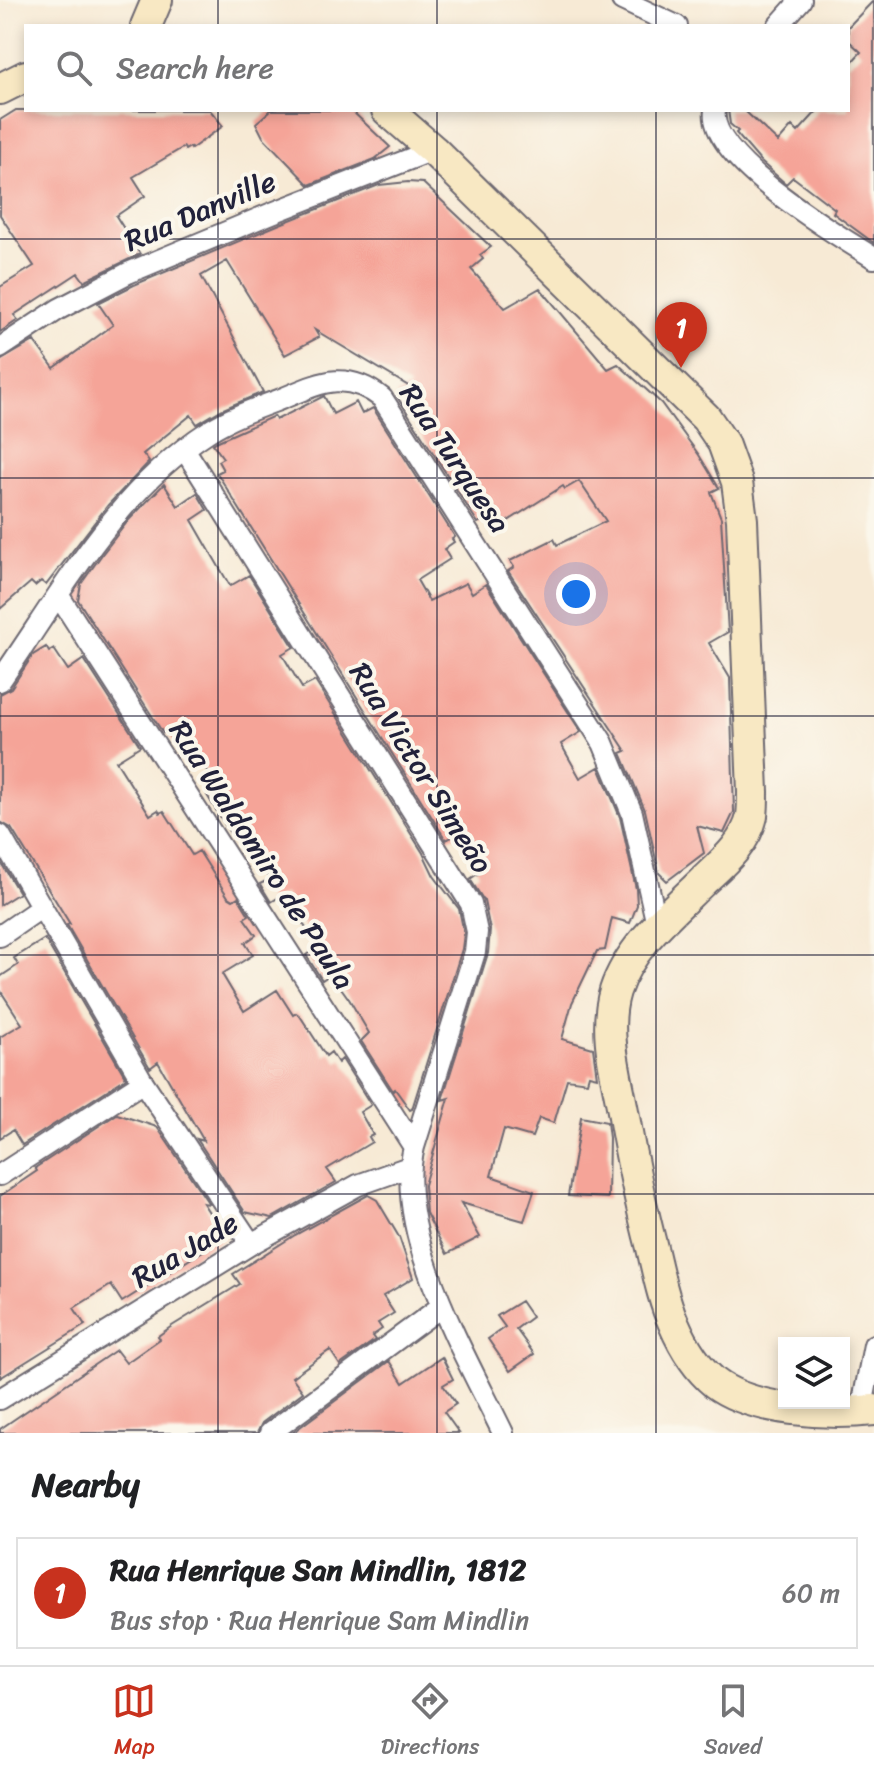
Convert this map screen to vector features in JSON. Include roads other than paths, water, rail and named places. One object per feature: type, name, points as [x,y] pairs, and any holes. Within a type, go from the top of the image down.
[{"type":"street","points":[[147,24],[157,0]]},
{"type":"street","points":[[622,0],[673,24]]},
{"type":"street","points":[[780,24],[801,0]]},
{"type":"street","points":[[0,89],[24,77]]},
{"type":"street","points":[[389,112],[433,150],[706,418],[723,443],[737,482],[746,562],[752,817],[743,838],[729,856],[657,925],[626,968],[615,991],[611,1013],[612,1053],[637,1188],[673,1322],[699,1366],[715,1382],[740,1397],[788,1408],[868,1411],[874,1345]]},
{"type":"street","points":[[715,112],[713,120],[718,134],[767,185],[818,223],[874,258]]},
{"type":"street","name":"Rua Danville","points":[[0,348],[59,309],[114,279],[433,150]]},
{"type":"street","name":"Rua Turquesa","points":[[0,681],[107,525],[158,470],[209,431],[323,382],[352,381],[367,386],[382,398],[603,743],[632,813],[657,925]]},
{"type":"street","name":"Rua Victor Simeão","points":[[185,450],[471,904],[477,932],[475,952],[412,1157]]},
{"type":"street","name":"Rua Waldomiro de Paula","points":[[59,596],[412,1157]]},
{"type":"street","points":[[0,835],[143,1082],[251,1244]]},
{"type":"street","points":[[0,936],[42,907]]},
{"type":"street","points":[[0,1175],[143,1082]]},
{"type":"street","points":[[412,1157],[415,1224],[442,1306],[503,1433]]},
{"type":"street","name":"Rua Jade","points":[[0,1399],[251,1244],[412,1157]]},
{"type":"street","points":[[270,1433],[442,1306]]},
{"type":"place","name":"Rua Henrique San Mindlin, 1812","points":[[681,368]]}]
